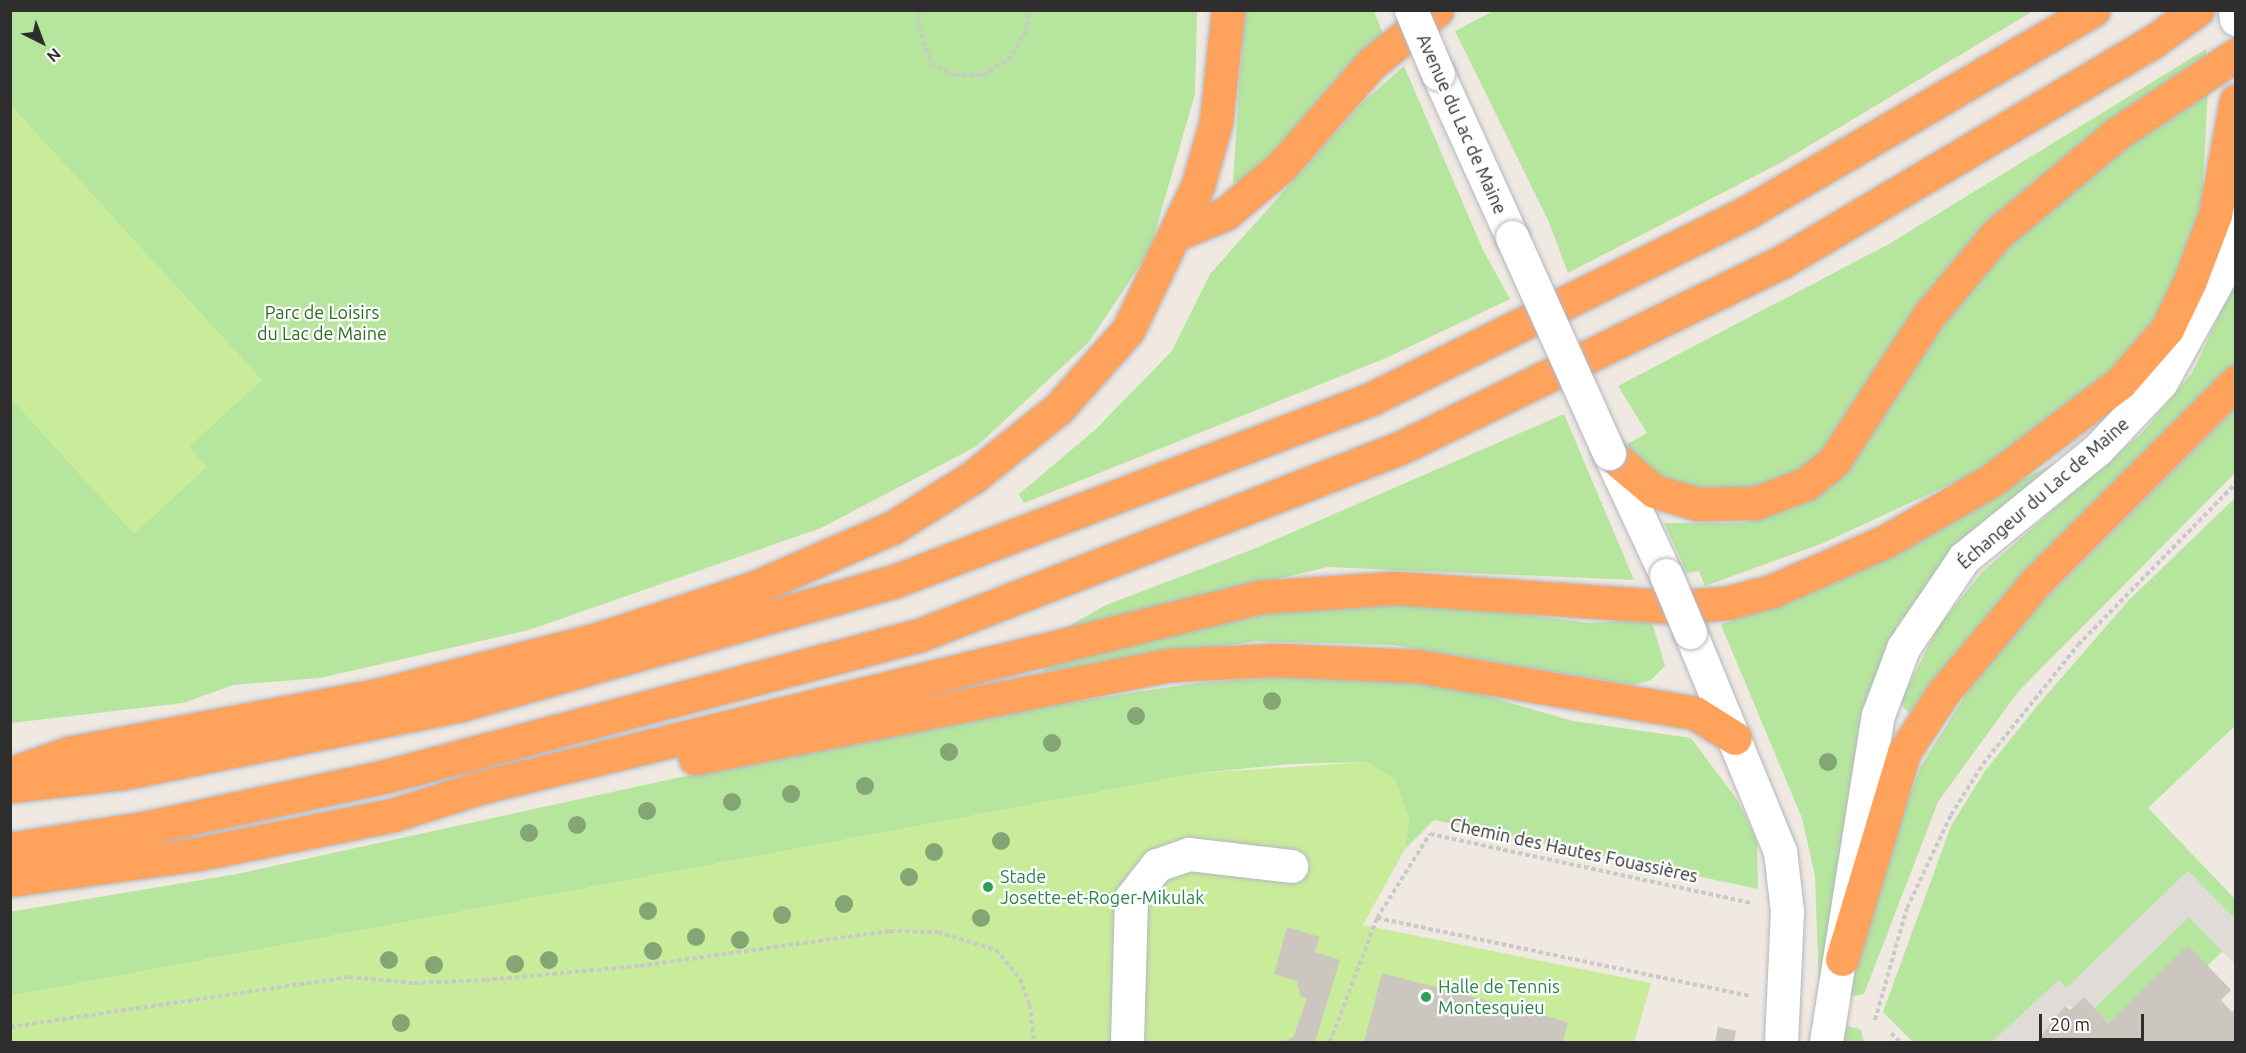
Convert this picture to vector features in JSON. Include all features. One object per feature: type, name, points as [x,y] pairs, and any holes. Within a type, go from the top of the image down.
[{"type":"highway","points":[[10,774],[69,753],[379,695],[595,640],[756,587],[892,528],[973,477],[1059,408],[1128,330],[1198,184],[1216,122],[1228,10]]},
{"type":"highway","points":[[1174,235],[1234,207],[1282,166],[1371,64],[1437,10]]},
{"type":"highway","points":[[10,786],[123,773],[460,705],[896,581],[1371,399],[1746,213],[2093,10]]},
{"type":"highway","points":[[10,849],[150,827],[379,778],[920,635],[1400,448],[1780,263],[2151,43],[2197,10]]},
{"type":"highway","points":[[1610,453],[1654,491],[1698,504],[1755,503],[1806,484],[1834,461],[1930,314],[1996,235],[2115,135],[2235,55]]},
{"type":"highway","points":[[393,815],[482,787],[1260,597],[1395,588],[1674,607],[1727,603],[1795,583],[1886,541],[1992,480],[2098,403],[2137,365],[2167,329],[2190,281],[2215,215],[2235,101]]},
{"type":"highway","points":[[1842,959],[1904,752],[1943,693],[2036,582],[2235,382]]},
{"type":"highway","points":[[10,880],[198,854],[393,815],[484,804],[1171,665],[1276,660],[1417,666],[1695,713],[1735,738]]},
{"type":"street","name":"Avenue du Lac de Maine","points":[[1411,10],[1666,576],[1776,836],[1781,1042]]},
{"type":"street","points":[[2235,10],[2235,19]]},
{"type":"street","name":"Échangeur du Lac de Maine","points":[[1826,1042],[1842,959],[1878,715],[1903,648],[1964,558],[2097,450],[2161,382],[2221,274],[2235,212]]},
{"type":"street","points":[[1127,1042],[1131,897],[1157,865],[1189,854],[1291,866]]},
{"type":"path","points":[[919,10],[931,63],[955,75],[982,75],[1008,60],[1025,33],[1029,10]]},
{"type":"path","points":[[1875,1020],[1907,908],[1951,814],[1983,764],[2078,645],[2234,486]]},
{"type":"path","name":"Chemin des Hautes Fouassières","points":[[1330,1042],[1377,918],[1430,834],[1776,908]]},
{"type":"path","points":[[1377,918],[1758,998]]},
{"type":"path","points":[[10,1028],[349,977],[414,983],[485,980],[640,966],[891,930],[938,932],[996,950],[1020,979],[1030,1005],[1034,1042]]},
{"type":"path","points":[[1891,1033],[1900,1042]]},
{"type":"green space","points":[[1495,10],[2033,11],[1782,162],[1568,273],[1548,220],[1455,31]]},
{"type":"green space","name":"Parc de Loisirs du Lac de Maine","points":[[10,11],[1197,11],[1195,94],[1150,250],[1089,342],[977,446],[821,528],[529,630],[320,678],[233,685],[183,703],[11,723]]},
{"type":"green space","points":[[1244,11],[1374,11],[1386,41],[1252,179],[1233,183]]},
{"type":"green space","points":[[2206,49],[2207,65],[2044,181],[1834,446],[1772,487],[1700,492],[1670,483],[1632,454],[1628,444],[1647,433],[1618,386],[1889,244]]},
{"type":"green space","points":[[1404,66],[1483,250],[1510,299],[1386,358],[1024,503],[1019,494],[1095,430],[1172,351],[1210,274],[1361,104]]},
{"type":"green space","points":[[2208,89],[2202,204],[2178,278],[2132,354],[1990,466],[1821,544],[1705,586],[1699,571],[1687,573],[1664,523],[1742,523],[1793,509],[1832,482],[1940,323],[1996,255],[2117,151]]},
{"type":"green space","points":[[10,104],[262,380],[189,447],[207,467],[134,534],[11,399]]},
{"type":"green space","points":[[2235,282],[2235,365],[1917,713],[1909,713],[1900,703],[1938,627],[1983,571],[2142,433],[2192,373]]},
{"type":"green space","points":[[2235,408],[2235,473],[2017,693],[1938,802],[1864,994],[1847,997],[1883,863],[1921,766],[1968,691],[2012,633]]},
{"type":"green space","points":[[1564,414],[1634,580],[1328,567],[1062,630],[1106,605],[1256,548]]},
{"type":"green space","points":[[2053,464],[1942,565],[1897,626],[1861,715],[1819,986],[1815,876],[1802,818],[1721,625],[1903,551],[1906,538]]},
{"type":"green space","points":[[2235,498],[2235,726],[2148,808],[2235,899],[2235,919],[2188,871],[2066,989],[2058,981],[1992,1042],[1913,1042],[1883,1012],[1951,826],[1985,771],[2037,706],[2129,600]]},
{"type":"green space","points":[[1346,605],[1445,605],[1590,623],[1651,619],[1665,666],[1651,680],[1633,685],[1393,645],[1257,641],[1042,672],[1050,665],[1208,626],[1285,610]]},
{"type":"green space","points":[[1297,676],[1448,685],[1573,721],[1691,738],[1738,801],[1757,841],[1758,889],[1434,820],[1405,849],[1409,819],[1367,762],[1290,764],[1200,773],[11,996],[10,912],[237,874],[713,770],[1045,706],[1197,683]]},
{"type":"green space","name":"Stade Josette-et-Roger-Mikulak","points":[[1367,762],[1395,779],[1409,819],[1405,849],[1363,925],[1651,983],[1634,1042],[11,1042],[11,996],[1200,773]]},
{"type":"green space","points":[[2189,917],[2223,951],[2207,966],[2188,946],[2108,1023],[2094,1008]]},
{"type":"green space","points":[[1839,1023],[1861,1030],[1864,1042],[1836,1042]]},
{"type":"shaded area","points":[[2188,871],[2235,919],[2235,964],[2189,917],[2094,1008],[2065,1006],[2036,1042],[1992,1042],[2059,980],[2066,988]]},
{"type":"building","points":[[1287,927],[1320,937],[1315,952],[1340,960],[1315,1042],[1284,1042],[1294,1036],[1307,998],[1300,996],[1297,981],[1274,974]]},
{"type":"building","points":[[2188,945],[2231,990],[2221,1000],[2232,1012],[2236,1009],[2236,1042],[2036,1042],[2065,1006],[2070,1010],[2084,997],[2108,1023]]},
{"type":"building","name":"Halle de Tennis Montesquieu","points":[[1382,973],[1568,1022],[1563,1042],[1364,1042]]},
{"type":"building","points":[[1718,1027],[1736,1031],[1734,1042],[1715,1042]]},
{"type":"place","name":"Stade Josette-et-Roger-Mikulak","points":[[988,887]]},
{"type":"place","name":"Halle de Tennis Montesquieu","points":[[1426,997]]}]
